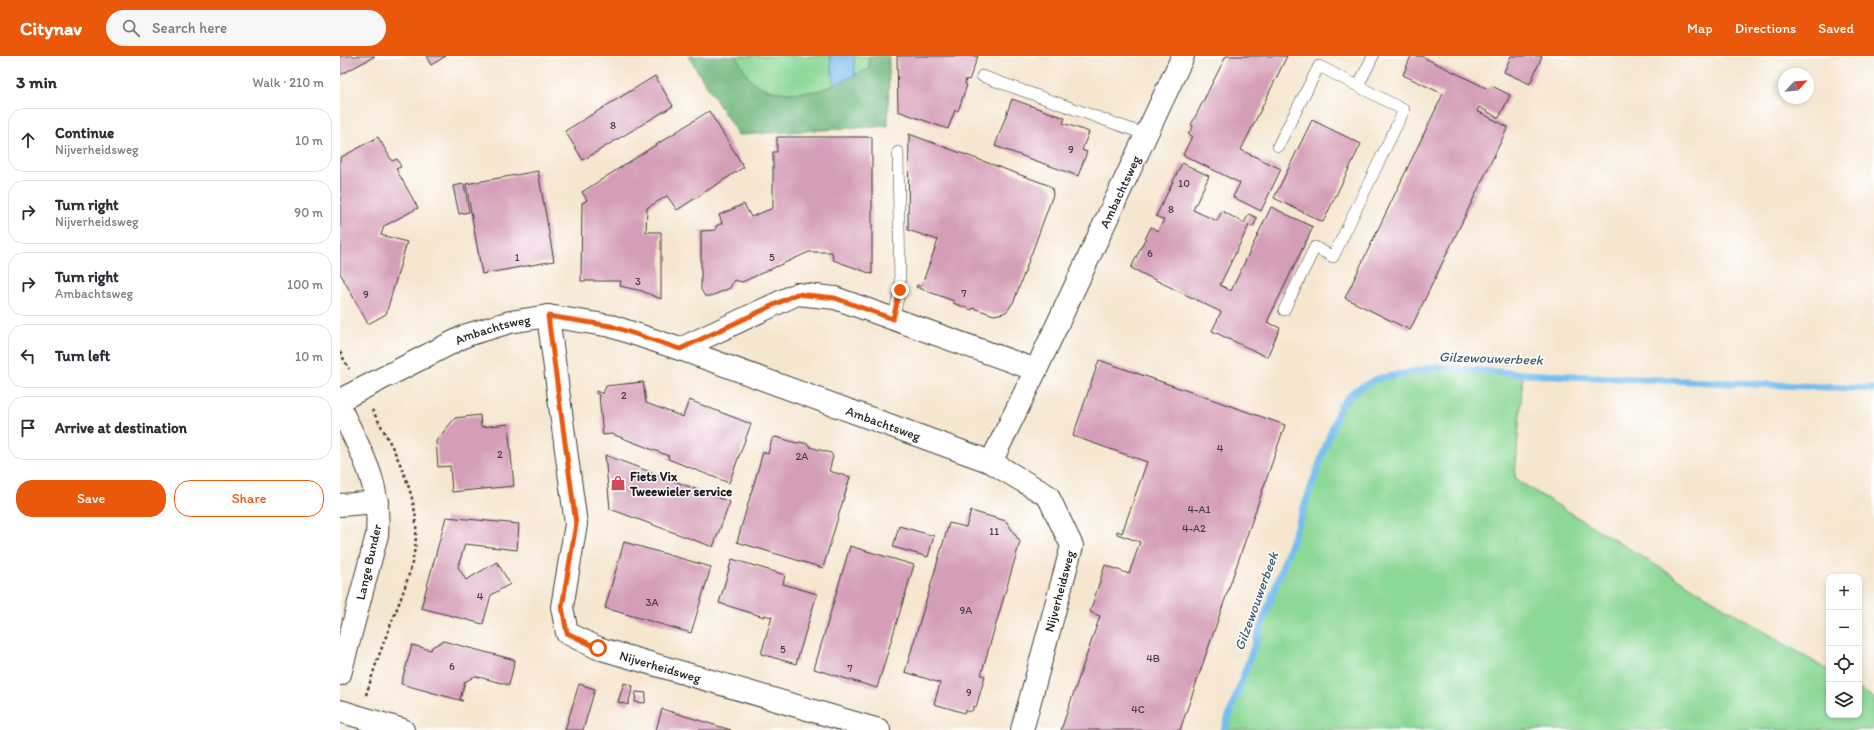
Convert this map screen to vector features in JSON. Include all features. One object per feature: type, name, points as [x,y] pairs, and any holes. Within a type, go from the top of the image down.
[{"type":"street","name":"Ambachtsweg","points":[[340,400],[467,335],[510,322],[548,316],[611,326],[680,349],[991,462],[1036,370],[1183,56]]},
{"type":"street","points":[[680,349],[797,294],[835,298],[1036,370]]},
{"type":"street","name":"Nijverheidsweg","points":[[548,316],[576,524],[562,607],[567,633],[598,648],[879,730]]},
{"type":"street","name":"Lange Bunder","points":[[340,408],[367,464],[373,481],[377,502],[377,535],[340,674]]},
{"type":"street","name":"Nijverheidsweg","points":[[991,462],[1048,496],[1072,546],[1022,730]]},
{"type":"street","points":[[340,505],[377,502]]},
{"type":"street","points":[[340,711],[403,730]]},
{"type":"lane","points":[[1358,86],[1373,56]]},
{"type":"lane","points":[[1278,146],[1319,66],[1404,110],[1334,257],[1315,247],[1284,310]]},
{"type":"lane","points":[[982,76],[1147,135]]},
{"type":"lane","points":[[893,319],[900,290],[898,152]]},
{"type":"green space","points":[[688,56],[736,56],[750,80],[766,90],[789,93],[820,91],[869,69],[869,56],[889,56],[888,126],[738,135]]},
{"type":"green space","points":[[736,56],[830,56],[834,85],[803,93],[780,93],[769,90],[759,86],[749,78],[744,72]]},
{"type":"green space","points":[[854,56],[869,56],[869,69],[855,75]]},
{"type":"green space","points":[[1429,365],[1441,370],[1523,375],[1515,477],[1523,484],[1826,669],[1826,718],[1862,718],[1862,691],[1874,698],[1874,730],[1225,730],[1320,459],[1343,408],[1357,393],[1377,381]]},
{"type":"water","points":[[830,56],[854,56],[855,75],[834,85]]},
{"type":"building","points":[[340,56],[375,56],[340,75]]},
{"type":"building","points":[[426,56],[446,56],[431,65]]},
{"type":"building","points":[[897,56],[978,56],[969,80],[966,79],[965,84],[967,85],[958,111],[955,110],[948,129],[898,111]]},
{"type":"building","points":[[1226,56],[1287,56],[1241,150],[1281,169],[1261,211],[1233,197],[1240,183],[1183,155],[1192,136],[1188,134],[1193,126],[1191,125]]},
{"type":"building","points":[[1411,56],[1421,56],[1488,89],[1492,86],[1510,95],[1499,118],[1479,107],[1477,111],[1508,127],[1410,330],[1345,298],[1443,94],[1403,75]]},
{"type":"building","points":[[1511,56],[1542,56],[1530,84],[1504,72]]},
{"type":"building","points":[[655,76],[673,106],[583,160],[565,131]]},
{"type":"building","points":[[1012,99],[1065,118],[1063,123],[1089,132],[1082,150],[1087,152],[1078,176],[995,146]]},
{"type":"building","points":[[709,111],[744,167],[677,210],[667,196],[647,208],[646,232],[661,232],[661,299],[642,291],[620,286],[621,281],[581,281],[582,203],[587,200],[582,192]]},
{"type":"building","points":[[1312,120],[1361,144],[1323,222],[1274,198]]},
{"type":"building","points":[[909,134],[1048,185],[1052,188],[1053,195],[1014,301],[1004,313],[994,315],[973,308],[972,310],[953,303],[954,301],[916,287],[917,285],[921,287],[938,240],[908,230]]},
{"type":"building","points":[[378,137],[392,161],[397,159],[401,167],[396,169],[418,208],[384,226],[381,235],[407,242],[386,314],[368,324],[340,273],[340,158]]},
{"type":"building","points":[[777,137],[872,137],[872,274],[833,260],[832,252],[809,252],[742,282],[734,280],[730,288],[711,296],[705,296],[701,290],[701,231],[716,230],[716,226],[722,223],[719,215],[744,204],[751,217],[773,208],[773,152],[777,152]]},
{"type":"building","points":[[1182,163],[1209,176],[1193,210],[1217,221],[1222,211],[1244,223],[1249,214],[1257,218],[1253,227],[1249,225],[1220,285],[1231,291],[1271,207],[1313,227],[1267,322],[1280,328],[1267,357],[1212,331],[1221,312],[1131,268],[1151,227],[1158,231],[1164,220],[1156,216]]},
{"type":"building","points":[[538,171],[554,261],[482,274],[466,184]]},
{"type":"building","points":[[464,184],[469,212],[459,214],[453,186]]},
{"type":"building","points":[[1099,360],[1285,425],[1180,730],[1061,730],[1100,616],[1090,612],[1105,565],[1129,574],[1140,542],[1117,534],[1117,531],[1122,533],[1147,462],[1073,436]]},
{"type":"building","points":[[643,382],[646,403],[683,417],[689,400],[751,424],[729,483],[668,459],[669,456],[612,434],[603,435],[599,395],[596,391],[603,394],[606,386]]},
{"type":"building","points":[[480,415],[481,427],[508,424],[514,486],[452,492],[450,466],[438,467],[436,441],[455,418]]},
{"type":"building","points":[[776,437],[797,443],[800,442],[808,444],[810,447],[831,453],[833,457],[829,471],[850,477],[823,568],[737,542],[763,452],[768,454],[772,439]]},
{"type":"building","points":[[605,455],[730,502],[713,547],[610,509]]},
{"type":"building","points":[[971,511],[1006,521],[1020,542],[981,675],[985,676],[976,707],[973,706],[973,710],[969,712],[966,710],[965,713],[934,704],[940,683],[905,672],[949,523],[966,527]]},
{"type":"building","points":[[446,517],[519,524],[517,550],[465,544],[458,567],[466,580],[497,562],[510,584],[491,595],[483,624],[421,608]]},
{"type":"building","points":[[899,526],[934,536],[928,557],[893,547]]},
{"type":"building","points":[[624,542],[711,567],[691,633],[605,608]]},
{"type":"building","points":[[850,546],[914,565],[877,688],[814,669]]},
{"type":"building","points":[[732,559],[785,575],[783,584],[817,594],[796,664],[761,654],[772,617],[764,615],[764,617],[719,603]]},
{"type":"building","points":[[443,641],[515,660],[509,685],[475,676],[465,682],[460,699],[463,701],[401,684],[412,645],[431,650],[432,647]]},
{"type":"building","points":[[624,683],[633,686],[628,705],[618,702]]},
{"type":"building","points":[[579,684],[595,689],[583,730],[565,730]]},
{"type":"building","points":[[636,692],[646,693],[645,703],[635,702]]},
{"type":"building","points":[[662,709],[731,730],[656,730]]},
{"type":"waterway","name":"Gilzewouwerbeek","points":[[1224,730],[1340,407],[1354,391],[1377,379],[1437,367],[1523,374],[1874,389]]},
{"type":"place","name":"Fiets Vix Tweewieler service","points":[[618,483]]},
{"type":"route","points":[[598,648],[567,633],[562,607],[576,524],[548,316],[611,326],[680,349],[797,294],[835,298],[893,319],[900,290]]}]
